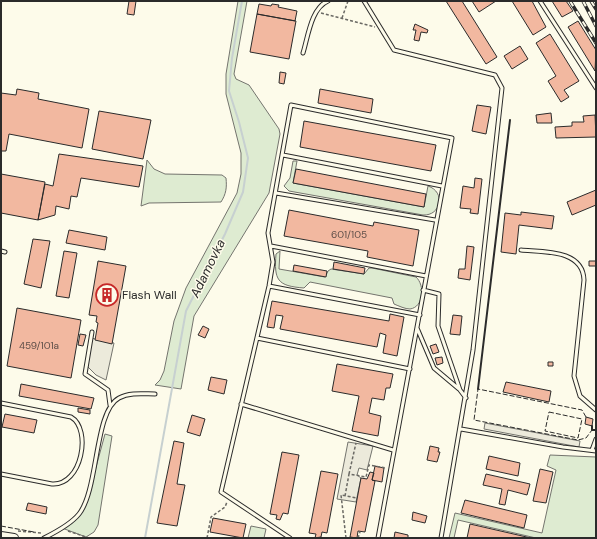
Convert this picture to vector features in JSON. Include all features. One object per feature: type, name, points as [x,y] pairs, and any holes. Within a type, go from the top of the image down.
[{"type":"street","points":[[1,536],[14,538]]},
{"type":"lane","points":[[303,53],[313,17],[322,3],[328,1]]},
{"type":"lane","points":[[359,1],[364,2],[394,50],[495,75],[502,88],[466,398],[441,538]]},
{"type":"lane","points":[[540,1],[596,88]]},
{"type":"lane","points":[[290,538],[221,492],[269,286],[273,262],[268,233],[291,105],[452,138],[423,290],[410,369],[393,450],[378,538]]},
{"type":"lane","points":[[283,155],[442,186]]},
{"type":"lane","points":[[276,193],[436,220]]},
{"type":"lane","points":[[271,246],[426,276]]},
{"type":"lane","points":[[521,250],[569,256],[582,268],[584,280],[574,376],[580,396],[596,410]]},
{"type":"lane","points":[[269,286],[420,315]]},
{"type":"lane","points":[[423,290],[439,294],[438,326],[460,390]]},
{"type":"lane","points":[[417,328],[434,368],[460,390],[466,398]]},
{"type":"lane","points":[[44,538],[62,528],[79,514],[89,493],[104,422],[110,405],[108,390],[85,374],[92,332]]},
{"type":"lane","points":[[256,338],[410,369]]},
{"type":"lane","points":[[110,405],[119,397],[134,394],[155,394]]},
{"type":"lane","points":[[1,403],[71,417],[79,424],[82,439],[77,468],[71,478],[66,482],[52,484],[1,474]]},
{"type":"lane","points":[[241,404],[393,450]]},
{"type":"lane","points":[[461,429],[563,447],[594,450],[596,439]]},
{"type":"path","points":[[342,18],[348,1]]},
{"type":"path","points":[[317,12],[381,29]]},
{"type":"path","points":[[346,496],[356,439]]},
{"type":"path","points":[[349,474],[366,477],[369,465],[390,469]]},
{"type":"path","points":[[346,538],[340,499],[341,495],[357,498]]},
{"type":"path","points":[[207,538],[211,517],[225,507],[229,498]]},
{"type":"path","points":[[62,528],[89,538]]},
{"type":"path","points":[[358,538],[360,532]]},
{"type":"green space","points":[[238,1],[247,1],[234,74],[236,79],[249,85],[279,129],[280,134],[269,193],[194,316],[181,389],[155,385],[160,380],[164,371],[174,321],[186,288],[237,193],[241,174],[241,153],[226,94],[226,74]]},
{"type":"green space","points":[[147,160],[154,169],[165,174],[222,175],[226,178],[226,191],[223,199],[221,202],[149,203],[141,206]]},
{"type":"green space","points":[[293,161],[297,161],[293,183],[424,207],[428,186],[434,189],[437,193],[439,203],[434,212],[423,215],[289,191],[284,186],[290,178]]},
{"type":"green space","points":[[280,251],[279,269],[325,277],[331,269],[364,274],[369,268],[372,268],[416,277],[421,285],[422,295],[415,307],[408,309],[394,304],[392,298],[310,282],[304,288],[288,286],[279,280],[277,276],[276,254]]},
{"type":"green space","points":[[105,434],[112,436],[98,525],[94,532],[86,537],[62,528],[79,514],[89,493]]},
{"type":"green space","points":[[550,455],[596,457],[596,538],[536,538],[458,520],[454,538],[449,538],[455,513],[542,533],[556,470],[547,466]]},
{"type":"green space","points":[[251,526],[266,529],[264,538],[248,538]]},
{"type":"shaded area","points":[[91,338],[114,343],[106,380],[96,375],[87,366]]},
{"type":"shaded area","points":[[485,423],[580,441],[579,447],[484,429]]},
{"type":"shaded area","points":[[348,442],[373,446],[367,470],[359,468],[357,475],[361,478],[356,502],[337,499]]},
{"type":"building","points":[[129,1],[136,1],[134,15],[127,14]]},
{"type":"building","points":[[446,1],[462,1],[497,57],[486,64]]},
{"type":"building","points":[[472,1],[496,1],[479,12]]},
{"type":"building","points":[[512,1],[532,1],[546,27],[533,35]]},
{"type":"building","points":[[552,1],[566,1],[573,11],[562,17]]},
{"type":"building","points":[[259,4],[271,6],[272,4],[279,5],[278,7],[297,11],[295,21],[257,14]]},
{"type":"building","points":[[257,14],[296,21],[289,59],[250,52]]},
{"type":"building","points":[[578,21],[596,50],[595,71],[568,27]]},
{"type":"building","points":[[415,24],[428,30],[427,33],[421,32],[419,41],[414,40],[416,30],[413,30]]},
{"type":"building","points":[[550,34],[579,81],[564,90],[569,97],[561,102],[548,81],[556,76],[536,43]]},
{"type":"building","points":[[520,46],[528,59],[512,69],[504,56]]},
{"type":"building","points":[[280,72],[286,73],[284,84],[279,83]]},
{"type":"building","points":[[17,89],[39,93],[38,99],[89,109],[82,148],[9,134],[6,151],[1,151],[1,93],[16,95]]},
{"type":"building","points":[[320,89],[373,99],[371,113],[318,103]]},
{"type":"building","points":[[477,105],[491,107],[486,134],[472,131]]},
{"type":"building","points":[[99,111],[151,120],[143,159],[92,149]]},
{"type":"building","points":[[551,113],[552,123],[537,123],[536,115]]},
{"type":"building","points":[[595,115],[596,137],[556,138],[555,127],[572,126],[572,122],[584,122],[583,116]]},
{"type":"building","points":[[304,121],[436,145],[431,171],[300,147]]},
{"type":"building","points":[[59,154],[143,166],[139,187],[81,178],[77,197],[71,196],[69,209],[56,206],[55,215],[38,220],[45,184],[53,186]]},
{"type":"building","points":[[296,169],[426,194],[424,207],[293,183]]},
{"type":"building","points":[[1,174],[45,182],[38,220],[1,213]]},
{"type":"building","points":[[475,178],[482,179],[478,214],[470,213],[471,209],[460,208],[463,186],[474,188]]},
{"type":"building","points":[[596,190],[596,205],[572,215],[567,202]]},
{"type":"building","points":[[289,210],[373,226],[374,222],[419,230],[413,266],[367,257],[368,251],[284,236]]},
{"type":"building","points":[[521,212],[554,216],[552,229],[519,225],[516,254],[501,252],[505,213],[521,215]]},
{"type":"building","points":[[69,230],[107,237],[105,250],[66,243]]},
{"type":"building","points":[[33,239],[50,241],[41,288],[24,284]]},
{"type":"building","points":[[467,246],[474,247],[470,280],[458,278],[459,269],[465,269]]},
{"type":"building","points":[[64,251],[77,253],[69,298],[56,296]]},
{"type":"building","name":"Flash Wall","points":[[98,261],[126,266],[112,344],[95,340],[98,323],[96,322],[97,316],[89,315]]},
{"type":"building","points":[[589,261],[596,261],[596,266],[589,266]]},
{"type":"building","points":[[334,262],[365,268],[364,274],[333,269]]},
{"type":"building","points":[[294,265],[327,271],[326,277],[293,271]]},
{"type":"building","points":[[272,301],[389,321],[390,314],[404,317],[397,356],[383,353],[386,335],[380,333],[377,347],[280,329],[283,316],[276,315],[274,328],[267,327]]},
{"type":"building","points":[[17,308],[81,320],[71,378],[7,366]]},
{"type":"building","points":[[453,315],[462,316],[460,335],[450,334]]},
{"type":"building","points":[[203,326],[209,329],[205,338],[198,335]]},
{"type":"building","points":[[80,334],[86,335],[83,346],[78,345]]},
{"type":"building","points":[[436,344],[439,352],[433,354],[430,346]]},
{"type":"building","points":[[442,357],[443,363],[437,365],[435,358]]},
{"type":"building","points":[[548,362],[553,362],[553,366],[548,366]]},
{"type":"building","points":[[337,364],[393,374],[390,388],[386,388],[384,400],[372,398],[369,413],[381,416],[378,436],[352,431],[359,396],[332,391]]},
{"type":"building","points":[[211,377],[227,380],[224,394],[208,390]]},
{"type":"building","points":[[506,382],[551,391],[549,402],[503,392]]},
{"type":"building","points":[[21,384],[94,398],[91,409],[19,396]]},
{"type":"building","points":[[78,408],[90,410],[90,414],[78,412]]},
{"type":"building","points":[[5,414],[37,420],[34,433],[2,427]]},
{"type":"building","points":[[192,415],[205,419],[200,436],[187,432]]},
{"type":"building","points":[[586,417],[593,419],[592,426],[585,424]]},
{"type":"building","points":[[174,441],[184,443],[177,484],[185,485],[177,526],[157,523]]},
{"type":"building","points":[[430,446],[439,448],[438,452],[440,452],[437,462],[427,460]]},
{"type":"building","points":[[282,452],[299,455],[288,514],[283,513],[280,520],[276,519],[277,515],[270,514]]},
{"type":"building","points":[[489,456],[520,463],[518,476],[486,469]]},
{"type":"building","points":[[375,466],[384,468],[382,482],[372,480]]},
{"type":"building","points":[[540,469],[553,472],[546,503],[533,501]]},
{"type":"building","points":[[321,471],[338,474],[327,533],[322,532],[321,537],[315,538],[316,534],[309,533]]},
{"type":"building","points":[[370,472],[374,473],[372,480],[375,481],[365,532],[358,531],[357,538],[350,537],[361,478],[367,479]]},
{"type":"building","points":[[486,474],[530,484],[527,495],[508,490],[505,505],[499,504],[502,489],[483,485]]},
{"type":"building","points":[[465,500],[527,515],[524,528],[461,513]]},
{"type":"building","points":[[28,503],[47,507],[46,514],[26,510]]},
{"type":"building","points":[[413,512],[427,516],[425,523],[412,520]]},
{"type":"building","points":[[213,518],[246,524],[243,538],[210,532]]},
{"type":"building","points":[[470,524],[531,538],[467,538]]},
{"type":"building","points":[[395,532],[408,535],[408,538],[394,538]]},
{"type":"waterway","name":"Adamovka","points":[[145,538],[186,311],[225,234],[243,192],[248,158],[229,91],[232,58],[242,1]]},
{"type":"railway","points":[[570,1],[596,43]]},
{"type":"railway","points":[[583,1],[596,26]]},
{"type":"railway","points":[[591,1],[596,9]]},
{"type":"fence","points":[[586,417],[582,410],[478,389],[474,420],[578,440],[586,438],[592,430]]},
{"type":"fence","points":[[549,412],[582,419],[578,438],[545,431],[549,412]]},
{"type":"fence","points":[[1,526],[34,532]]},
{"type":"wall","points":[[478,389],[510,120]]},
{"type":"wall","points":[[592,426],[592,430],[596,430]]},
{"type":"place","name":"Flash Wall","points":[[107,295]]}]
